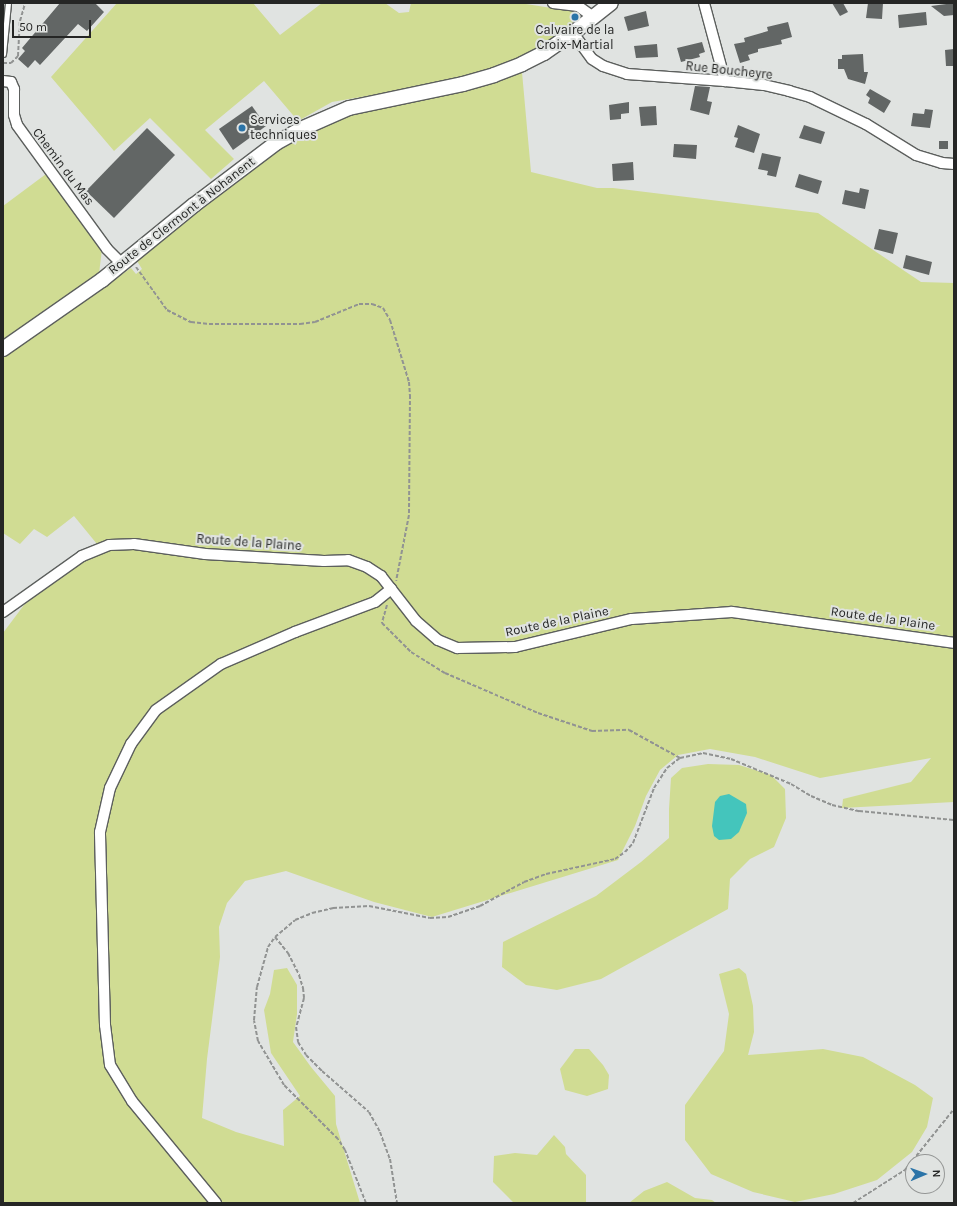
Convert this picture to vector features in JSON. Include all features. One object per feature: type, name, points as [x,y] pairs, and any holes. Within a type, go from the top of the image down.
[{"type":"street","points":[[553,3],[578,6],[592,17]]},
{"type":"street","name":"Route de Clermont à Nohanent","points":[[3,349],[126,261],[259,155],[301,129],[349,108],[494,75],[538,56],[573,33],[611,3]]},
{"type":"street","points":[[704,3],[725,81]]},
{"type":"street","name":"Rue Boucheyre","points":[[573,33],[592,59],[604,66],[627,74],[764,85],[810,97],[866,124],[916,155],[928,160],[954,164]]},
{"type":"street","name":"Chemin du Mas","points":[[7,82],[14,89],[14,115],[17,125],[107,249],[126,261]]},
{"type":"street","name":"Route de la Plaine","points":[[3,612],[82,556],[109,546],[134,544],[205,554],[324,561],[348,560],[367,567],[380,576],[416,621],[438,640],[457,648],[516,647],[632,619],[732,612],[954,643]]},
{"type":"street","points":[[216,1203],[132,1101],[110,1065],[105,1025],[100,832],[110,788],[131,744],[156,710],[221,664],[296,632],[375,602],[391,589]]},
{"type":"lane","points":[[3,54],[8,3]]},
{"type":"path","points":[[3,63],[11,63],[18,56],[20,21],[25,3]]},
{"type":"path","points":[[126,261],[167,310],[191,322],[209,324],[300,324],[315,322],[359,304],[372,304],[383,308],[390,320],[408,382],[410,395],[409,516],[398,578],[391,589],[382,623],[412,652],[445,673],[532,710],[592,730],[630,730],[680,758]]},
{"type":"path","points":[[366,1203],[345,1150],[338,1139],[284,1085],[258,1041],[254,1020],[257,987],[268,947],[275,937],[295,920],[312,913],[333,908],[369,906],[430,918],[448,917],[480,906],[524,882],[546,874],[615,859],[625,852],[633,843],[654,788],[667,768],[680,758],[703,753],[731,759],[791,784],[811,796],[832,805],[859,811],[954,820]]},
{"type":"path","points":[[275,937],[288,953],[299,975],[303,988],[304,998],[296,1027],[298,1042],[306,1055],[369,1112],[380,1132],[390,1159],[397,1203]]},
{"type":"path","points":[[853,1203],[905,1170],[954,1109]]},
{"type":"green space","points":[[117,3],[253,3],[280,35],[322,3],[385,3],[399,13],[409,12],[411,3],[526,4],[577,12],[578,21],[517,61],[479,74],[430,85],[332,102],[298,121],[264,81],[205,130],[234,159],[211,179],[150,118],[114,151],[51,77]]},
{"type":"green space","points":[[522,72],[531,172],[597,188],[613,188],[818,213],[921,282],[954,283],[954,802],[842,808],[843,799],[911,782],[931,758],[820,778],[755,757],[710,749],[678,755],[660,770],[646,796],[635,826],[618,860],[432,917],[374,902],[286,871],[245,881],[227,903],[219,927],[220,957],[207,1059],[202,1118],[236,1132],[284,1146],[283,1110],[300,1096],[271,1053],[264,1010],[270,994],[274,970],[287,968],[297,985],[297,1014],[293,1042],[335,1096],[336,1124],[360,1203],[3,1203],[3,633],[24,605],[97,544],[74,516],[47,537],[34,529],[20,544],[3,533],[3,357],[131,268],[136,274],[142,269],[137,261],[265,156],[349,114]]},
{"type":"green space","points":[[46,174],[102,249],[99,274],[3,341],[3,206]]},
{"type":"green space","points":[[708,764],[739,765],[771,775],[785,789],[786,818],[774,847],[750,859],[730,879],[728,909],[601,979],[557,990],[526,985],[502,967],[503,942],[596,896],[641,862],[669,838],[671,778],[682,768]]},
{"type":"green space","points":[[739,968],[746,974],[753,1006],[754,1032],[748,1055],[823,1049],[863,1057],[915,1085],[933,1098],[927,1127],[912,1152],[910,1154],[905,1154],[905,1158],[877,1180],[834,1194],[795,1202],[753,1192],[711,1174],[685,1140],[685,1105],[724,1051],[729,1014],[719,974]]},
{"type":"green space","points":[[575,1049],[589,1049],[603,1065],[609,1075],[608,1089],[587,1096],[565,1090],[560,1069]]},
{"type":"green space","points":[[554,1135],[565,1147],[566,1154],[586,1175],[586,1203],[514,1203],[493,1182],[494,1156],[515,1153],[537,1155]]},
{"type":"green space","points":[[667,1182],[695,1198],[712,1200],[716,1203],[629,1203],[644,1191]]},
{"type":"water","points":[[729,794],[746,804],[747,813],[739,832],[731,839],[719,840],[714,836],[712,826],[715,802],[720,796]]},
{"type":"building","points":[[60,3],[95,3],[104,12],[87,31],[78,24],[40,65],[35,60],[28,68],[18,59],[25,51],[22,48]]},
{"type":"building","points":[[832,3],[843,3],[848,12],[840,16]]},
{"type":"building","points":[[868,3],[883,3],[882,19],[866,18]]},
{"type":"building","points":[[954,3],[954,15],[944,16],[931,6]]},
{"type":"building","points":[[646,11],[649,26],[628,31],[624,17]]},
{"type":"building","points":[[926,12],[927,25],[899,28],[898,15]]},
{"type":"building","points":[[788,22],[792,37],[781,40],[782,44],[758,49],[758,52],[748,55],[750,60],[740,63],[734,44],[745,42],[744,38],[768,31],[767,27]]},
{"type":"building","points":[[702,42],[705,52],[699,54],[700,57],[681,62],[677,48]]},
{"type":"building","points":[[657,44],[658,57],[636,58],[634,46]]},
{"type":"building","points":[[954,49],[954,66],[946,66],[945,50]]},
{"type":"building","points":[[863,54],[864,72],[868,72],[865,84],[848,79],[844,69],[838,69],[838,59],[842,59],[842,55]]},
{"type":"building","points":[[695,86],[710,87],[707,101],[712,102],[709,115],[690,110]]},
{"type":"building","points":[[870,89],[891,101],[884,113],[868,103],[870,98],[866,95]]},
{"type":"building","points":[[629,102],[629,113],[621,114],[621,119],[610,120],[609,105]]},
{"type":"building","name":"Services techniques","points":[[252,106],[266,126],[233,150],[219,129]]},
{"type":"building","points":[[656,106],[657,125],[641,126],[639,107]]},
{"type":"building","points":[[925,109],[933,110],[930,128],[911,126],[913,113],[924,114]]},
{"type":"building","points":[[738,125],[760,134],[754,153],[735,147],[738,138],[734,137]]},
{"type":"building","points":[[804,125],[825,132],[821,144],[799,138]]},
{"type":"building","points":[[147,128],[175,155],[114,218],[86,191]]},
{"type":"building","points":[[939,141],[948,141],[948,149],[939,149]]},
{"type":"building","points":[[674,144],[697,145],[696,159],[673,157]]},
{"type":"building","points":[[762,153],[781,157],[776,177],[767,175],[768,171],[758,169]]},
{"type":"building","points":[[633,162],[634,180],[613,181],[612,164]]},
{"type":"building","points":[[799,174],[822,181],[818,194],[795,187]]},
{"type":"building","points":[[860,188],[869,190],[865,209],[842,204],[845,190],[859,193]]},
{"type":"building","points":[[879,229],[898,233],[893,254],[874,249]]},
{"type":"building","points":[[906,255],[932,262],[929,275],[903,268]]},
{"type":"place","name":"Calvaire de la Croix-Martial","points":[[575,17]]},
{"type":"place","name":"Services techniques","points":[[242,128]]}]
